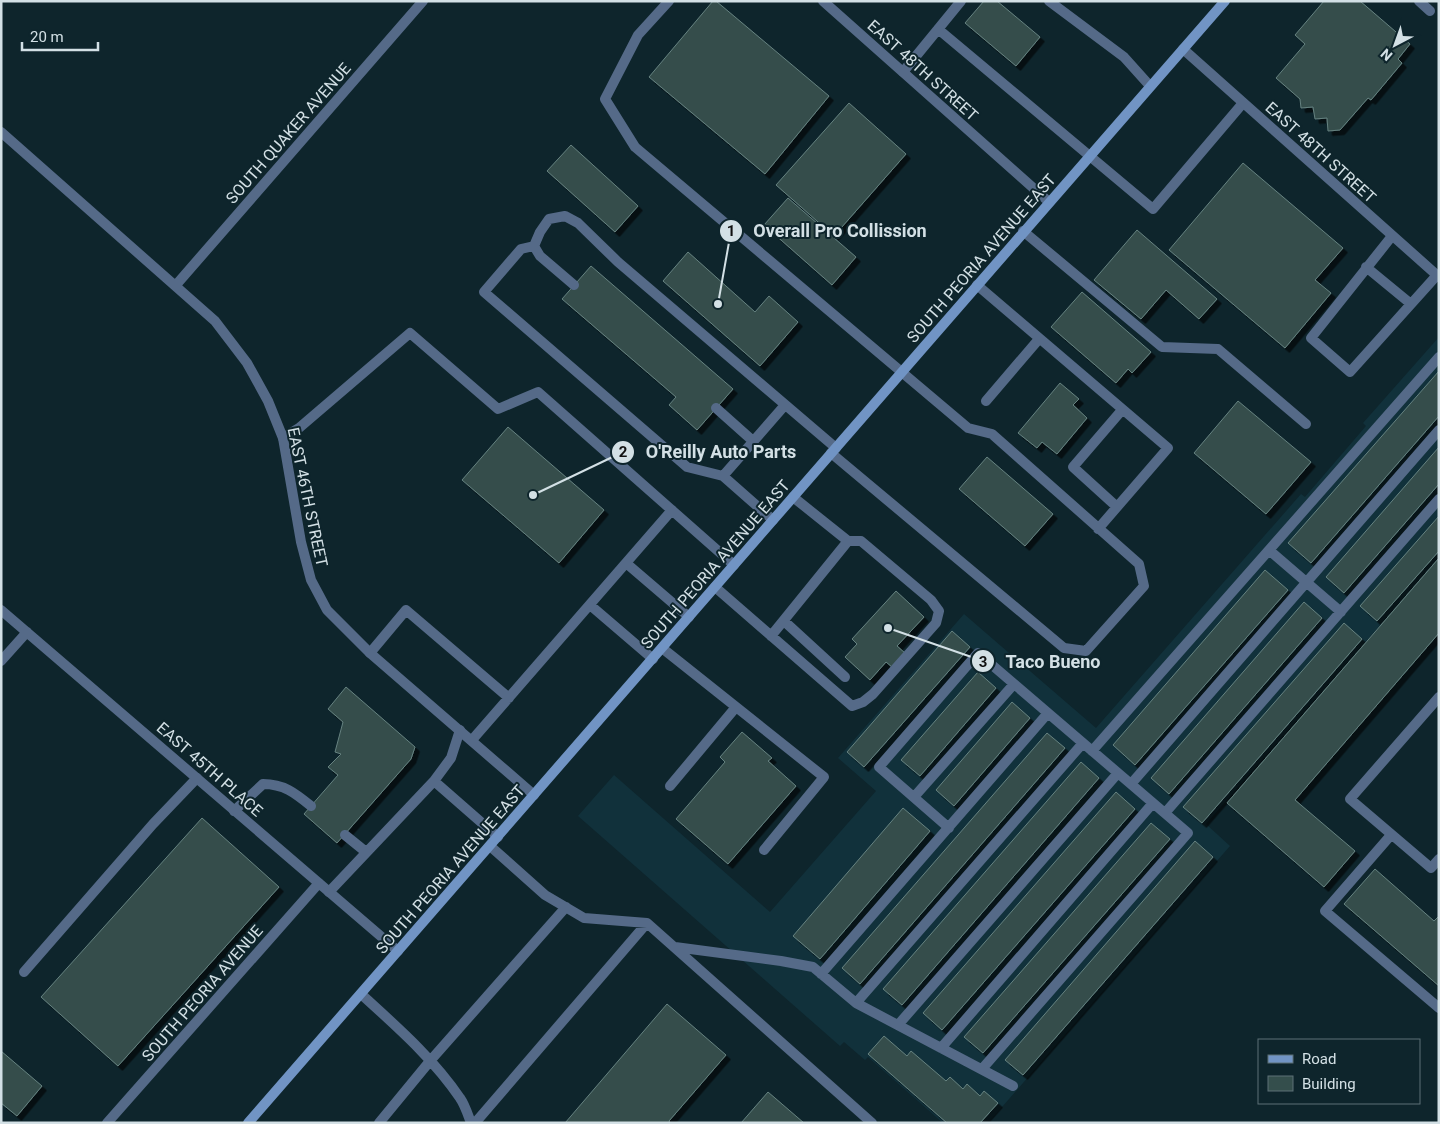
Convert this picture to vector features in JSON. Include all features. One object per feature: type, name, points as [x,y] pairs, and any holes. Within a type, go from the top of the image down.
[{"type":"main road","name":"SOUTH PEORIA AVENUE EAST","points":[[248,1123],[1224,1]]},
{"type":"street","name":"SOUTH QUAKER AVENUE","points":[[176,285],[423,1]]},
{"type":"street","points":[[669,1],[638,35],[605,99],[634,147],[872,345],[968,428],[992,434],[1139,564],[1144,586],[1086,651],[1064,648],[618,262],[578,223],[565,216],[549,218],[534,246],[521,250],[484,292],[687,468],[723,476],[773,520]]},
{"type":"street","name":"EAST 48TH STREET","points":[[822,1],[1049,202]]},
{"type":"street","points":[[903,72],[961,1]]},
{"type":"street","points":[[1049,1],[1124,57],[1150,86]]},
{"type":"street","points":[[1419,1],[1430,11]]},
{"type":"street","points":[[938,29],[1153,209],[1244,103]]},
{"type":"street","name":"EAST 48TH STREET","points":[[1183,49],[1438,276]]},
{"type":"street","name":"EAST 46TH STREET","points":[[1,132],[215,321],[247,363],[268,401],[282,438],[301,542],[311,580],[327,610],[370,653],[534,795]]},
{"type":"street","points":[[1023,231],[1162,347],[1218,349],[1306,424]]},
{"type":"street","points":[[1392,236],[1311,338],[1350,372],[1438,276]]},
{"type":"street","points":[[534,246],[540,256],[574,285]]},
{"type":"street","points":[[1366,267],[1411,304]]},
{"type":"street","points":[[977,285],[1168,448],[1098,529]]},
{"type":"street","points":[[282,438],[299,428],[410,333],[498,409],[538,392],[734,565]]},
{"type":"street","points":[[986,401],[1040,339]]},
{"type":"street","points":[[1092,751],[1439,357]]},
{"type":"street","points":[[723,476],[785,405]]},
{"type":"street","points":[[716,408],[753,441]]},
{"type":"street","points":[[1117,506],[1073,467],[1122,410]]},
{"type":"street","points":[[1131,784],[1439,430]]},
{"type":"street","points":[[715,587],[852,706],[863,702],[873,694],[936,623],[939,611],[932,600],[861,540],[848,541],[792,497]]},
{"type":"street","points":[[1165,813],[1439,499]]},
{"type":"street","points":[[472,740],[672,510]]},
{"type":"street","points":[[771,636],[848,541]]},
{"type":"street","points":[[1269,550],[1341,612]]},
{"type":"street","points":[[626,563],[689,617]]},
{"type":"street","points":[[590,605],[653,659]]},
{"type":"street","name":"EAST 45TH PLACE","points":[[1,610],[398,951]]},
{"type":"street","points":[[370,653],[406,610],[509,698]]},
{"type":"street","points":[[784,621],[845,677]]},
{"type":"street","points":[[1,661],[27,632]]},
{"type":"street","points":[[662,648],[824,777],[764,850]]},
{"type":"street","points":[[949,828],[879,767],[978,653],[1188,833],[982,1069]]},
{"type":"street","points":[[914,797],[1014,684]]},
{"type":"street","points":[[1439,696],[1350,799],[1431,868],[1439,859]]},
{"type":"street","points":[[670,786],[736,707]]},
{"type":"street","points":[[822,974],[1048,713]]},
{"type":"street","points":[[329,892],[434,781],[451,758],[460,730]]},
{"type":"street","points":[[856,1003],[1083,743]]},
{"type":"street","points":[[898,1025],[1118,773]]},
{"type":"street","points":[[24,972],[153,824],[197,778]]},
{"type":"street","points":[[434,781],[498,836]]},
{"type":"street","points":[[234,810],[263,784],[276,784],[293,791],[311,806]]},
{"type":"street","points":[[941,1048],[1153,802]]},
{"type":"street","points":[[345,834],[366,852]]},
{"type":"street","points":[[1391,835],[1326,910],[1439,1008]]},
{"type":"street","points":[[490,846],[545,895],[584,918],[648,923],[872,1123]]},
{"type":"street","name":"SOUTH PEORIA AVENUE","points":[[107,1123],[319,883]]},
{"type":"street","points":[[379,1123],[430,1061],[566,907]]},
{"type":"street","points":[[360,994],[401,1030],[430,1061],[461,1100],[473,1123],[648,923]]},
{"type":"street","points":[[674,947],[813,967],[856,1003],[1013,1086]]},
{"type":"shaded area","points":[[1439,337],[1439,558],[1206,824],[1230,846],[988,1123],[943,1123],[868,1057],[865,1060],[844,1042],[840,1046],[578,816],[614,775],[770,912],[876,791],[838,758],[964,614],[1096,728],[1301,494],[1305,497],[1366,426],[1363,423]]},
{"type":"building","points":[[713,1],[716,1],[829,96],[765,174],[649,77]]},
{"type":"building","points":[[984,1],[997,1],[1040,37],[1016,66],[965,23]]},
{"type":"building","points":[[1324,1],[1360,1],[1410,44],[1398,59],[1402,63],[1371,100],[1368,98],[1340,130],[1328,131],[1327,118],[1315,119],[1313,107],[1301,108],[1300,99],[1276,78],[1305,44],[1295,35]]},
{"type":"building","points":[[849,103],[906,154],[834,236],[776,185]]},
{"type":"building","points":[[571,145],[638,206],[615,232],[547,171]]},
{"type":"building","points":[[1243,163],[1343,248],[1315,280],[1331,293],[1285,348],[1169,250]]},
{"type":"building","points":[[788,198],[856,257],[832,285],[764,225]]},
{"type":"building","points":[[1137,230],[1217,299],[1199,319],[1166,290],[1141,319],[1094,280]]},
{"type":"building","points":[[688,252],[755,312],[769,296],[798,322],[760,366],[663,281]]},
{"type":"building","points":[[591,266],[733,389],[697,430],[669,405],[676,397],[562,299]]},
{"type":"building","points":[[1082,292],[1151,352],[1132,373],[1128,369],[1116,383],[1051,327]]},
{"type":"building","points":[[1439,371],[1439,416],[1311,563],[1288,543]]},
{"type":"building","points":[[1060,383],[1079,399],[1073,405],[1087,418],[1057,454],[1042,442],[1037,448],[1018,433]]},
{"type":"building","points":[[1238,401],[1311,462],[1266,514],[1194,453]]},
{"type":"building","points":[[508,427],[604,510],[559,563],[462,480]]},
{"type":"building","points":[[1439,447],[1439,484],[1344,593],[1326,577]]},
{"type":"building","points":[[987,457],[1053,514],[1025,546],[959,489]]},
{"type":"building","points":[[1439,516],[1439,551],[1377,621],[1360,606]]},
{"type":"building","points":[[1439,558],[1439,633],[1295,800],[1355,851],[1324,887],[1227,803]]},
{"type":"building","points":[[1265,570],[1288,590],[1135,765],[1113,745]]},
{"type":"building","points":[[896,591],[924,617],[897,646],[905,653],[892,667],[886,662],[870,680],[845,657],[857,644],[852,639]]},
{"type":"building","points":[[1304,602],[1322,618],[1169,794],[1151,778]]},
{"type":"building","points":[[1344,623],[1362,639],[1202,823],[1183,807]]},
{"type":"building","points":[[952,631],[970,647],[864,767],[847,752]]},
{"type":"building","points":[[978,672],[996,688],[920,776],[901,760]]},
{"type":"building","points":[[346,687],[415,747],[411,759],[337,843],[304,814],[338,775],[328,767],[341,754],[335,752],[343,722],[328,709]]},
{"type":"building","points":[[1012,702],[1030,718],[954,806],[936,790]]},
{"type":"building","points":[[742,732],[772,758],[768,761],[796,786],[728,864],[676,819],[725,762],[720,757]]},
{"type":"building","points":[[1047,733],[1065,748],[860,984],[842,968]]},
{"type":"building","points":[[1081,762],[1099,778],[902,1005],[883,989]]},
{"type":"building","points":[[1116,792],[1135,809],[942,1030],[923,1013]]},
{"type":"building","points":[[903,808],[930,831],[820,959],[793,936]]},
{"type":"building","points":[[202,818],[279,887],[118,1066],[41,997]]},
{"type":"building","points":[[1151,823],[1170,839],[983,1053],[964,1037]]},
{"type":"building","points":[[1195,841],[1213,857],[1023,1075],[1005,1060]]},
{"type":"building","points":[[1375,869],[1434,921],[1439,916],[1439,986],[1344,904]]},
{"type":"building","points":[[667,1004],[726,1055],[669,1121],[670,1123],[565,1123]]},
{"type":"building","points":[[884,1036],[907,1056],[911,1051],[946,1081],[950,1077],[963,1089],[967,1084],[980,1096],[984,1091],[998,1103],[980,1123],[947,1123],[868,1054]]},
{"type":"building","points":[[1,1051],[42,1086],[17,1116],[1,1103]]},
{"type":"building","points":[[768,1092],[804,1123],[741,1123]]},
{"type":"place","name":"Overall Pro Collission","points":[[718,304]]},
{"type":"place","name":"O'Reilly Auto Parts","points":[[533,495]]},
{"type":"place","name":"Taco Bueno","points":[[888,628]]}]
